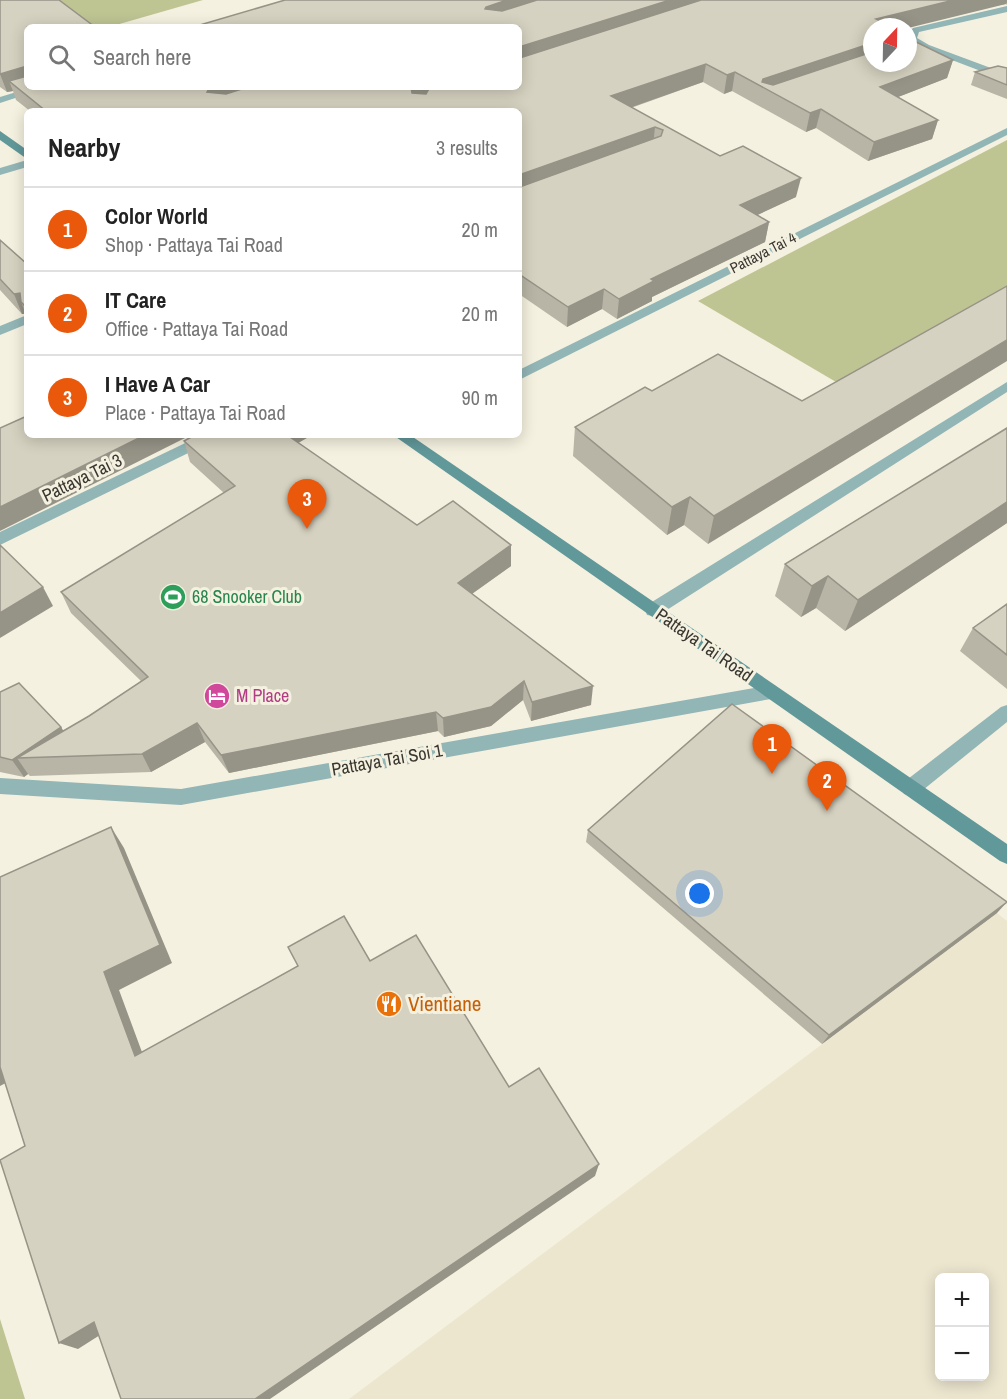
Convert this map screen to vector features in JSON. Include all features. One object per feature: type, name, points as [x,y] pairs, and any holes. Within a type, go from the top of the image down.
[{"type":"main road","points":[[0,134],[24,154]]},
{"type":"main road","name":"Pattaya Tai Road","points":[[405,438],[1007,855]]},
{"type":"street","points":[[1007,9],[916,30],[912,35],[912,39],[926,47],[1007,78]]},
{"type":"street","points":[[917,50],[926,47]]},
{"type":"street","points":[[0,100],[34,90]]},
{"type":"street","name":"Pattaya Tai 4","points":[[522,374],[1007,131]]},
{"type":"street","points":[[0,172],[24,164]]},
{"type":"street","points":[[0,331],[24,321]]},
{"type":"street","points":[[653,610],[1007,386]]},
{"type":"street","name":"Pattaya Tai 3","points":[[0,540],[208,438]]},
{"type":"street","name":"Pattaya Tai Soi 1","points":[[0,786],[181,797],[771,692]]},
{"type":"street","points":[[911,788],[1007,712]]},
{"type":"shaded area","points":[[997,913],[1007,921],[1007,1399],[349,1399]]},
{"type":"green space","points":[[9,0],[203,0],[119,24],[25,24]]},
{"type":"green space","points":[[1007,140],[1007,297],[848,389],[698,301]]},
{"type":"green space","points":[[0,1319],[25,1399],[0,1399]]},
{"type":"building","points":[[0,0],[59,0],[91,24],[24,24],[24,67],[0,74]]},
{"type":"building","points":[[285,0],[507,0],[485,9],[502,11],[537,0],[670,0],[522,46],[522,24],[203,24]]},
{"type":"building","points":[[701,0],[954,0],[880,18],[863,18],[863,46],[763,79],[762,82],[773,85],[863,55],[863,72],[917,72],[917,42],[953,60],[880,87],[938,120],[874,142],[821,109],[810,113],[735,72],[727,75],[706,64],[611,96],[720,156],[743,146],[801,178],[740,205],[769,222],[651,279],[654,281],[619,299],[604,289],[568,307],[522,276],[522,186],[661,136],[663,130],[655,127],[522,174],[522,108],[42,108],[9,81],[24,77],[24,90],[208,90],[207,92],[226,94],[239,90],[412,90],[412,93],[426,94],[428,90],[522,90],[522,57]]},
{"type":"building","points":[[998,66],[1007,68],[1007,85],[975,72]]},
{"type":"building","points":[[0,240],[24,261],[24,305],[21,302],[20,293],[14,294],[0,279]]},
{"type":"building","points":[[1007,286],[1007,340],[714,516],[690,497],[672,507],[575,427],[645,387],[652,391],[718,354],[802,401]]},
{"type":"building","points":[[24,417],[24,438],[139,438],[0,507],[0,428]]},
{"type":"building","points":[[1007,428],[1007,502],[858,600],[828,576],[812,586],[785,564]]},
{"type":"building","points":[[190,438],[291,438],[417,525],[453,501],[511,545],[458,583],[593,686],[532,702],[524,681],[491,707],[443,718],[436,712],[221,755],[197,723],[142,754],[17,758],[89,716],[148,677],[61,592],[235,486],[184,441]]},
{"type":"building","points":[[0,545],[43,587],[0,613]]},
{"type":"building","points":[[1007,604],[1007,655],[973,628]]},
{"type":"building","points":[[19,683],[61,727],[12,760],[0,757],[0,692]]},
{"type":"building","points":[[732,704],[1007,902],[829,1035],[588,830]]},
{"type":"building","points":[[111,827],[160,945],[104,972],[135,1056],[298,966],[288,947],[344,916],[370,961],[416,935],[509,1087],[539,1068],[599,1164],[255,1399],[121,1399],[94,1322],[59,1343],[0,1160],[25,1146],[0,1067],[0,877]]},
{"type":"place","name":"I Have A Car","points":[[307,529]]},
{"type":"place","name":"68 Snooker Club","points":[[173,597]]},
{"type":"place","name":"M Place","points":[[217,696]]},
{"type":"place","name":"Color World","points":[[772,774]]},
{"type":"place","name":"IT Care","points":[[827,811]]},
{"type":"place","name":"Vientiane","points":[[389,1004]]}]
